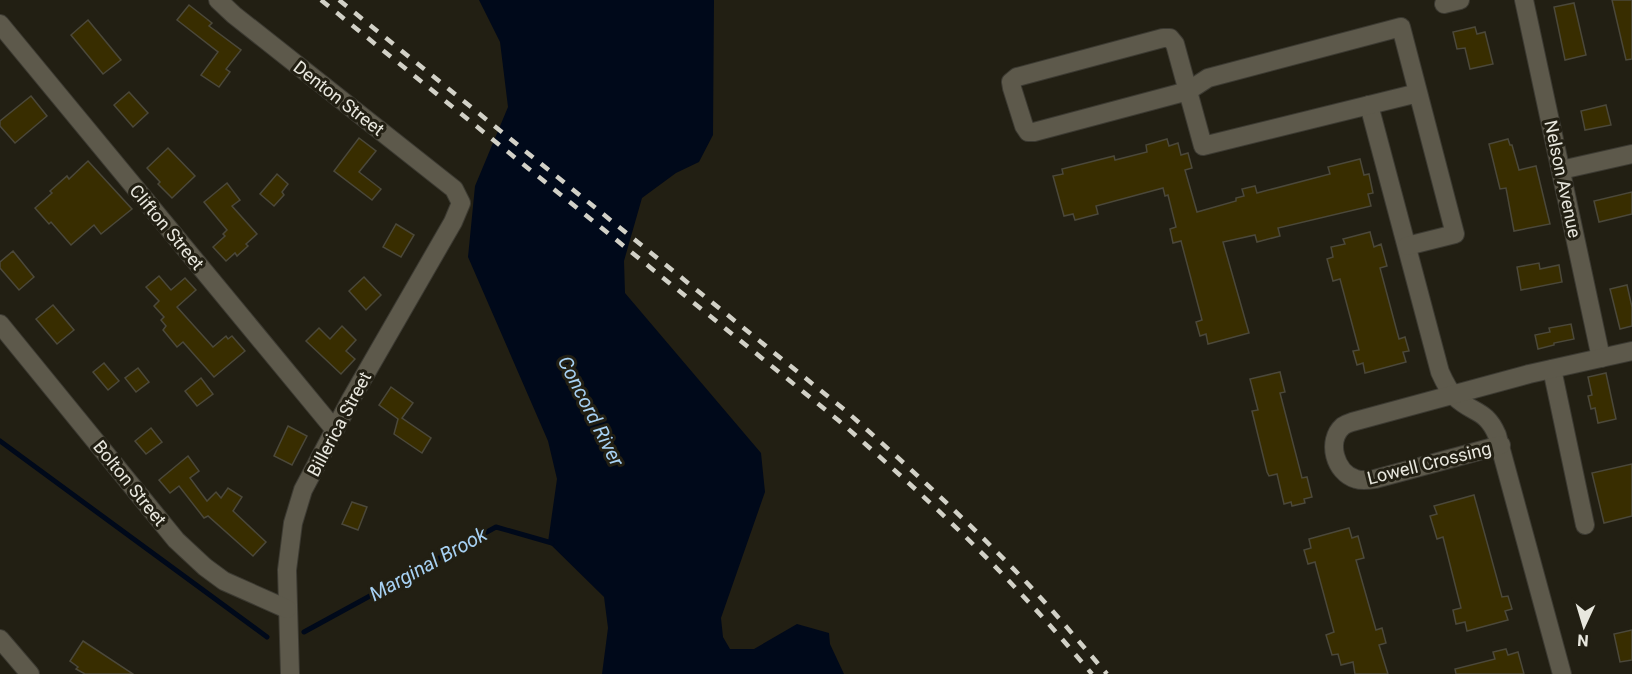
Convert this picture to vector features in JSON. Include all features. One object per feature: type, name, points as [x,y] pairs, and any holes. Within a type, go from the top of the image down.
[{"type":"street","name":"Denton Street","points":[[218,0],[454,189],[458,196]]},
{"type":"street","name":"Nelson Avenue","points":[[1524,0],[1601,358]]},
{"type":"street","name":"Clifton Street","points":[[0,24],[335,430]]},
{"type":"street","points":[[1407,246],[1455,234],[1401,27],[1208,78],[1188,91],[1034,132],[1028,132],[1024,126],[1011,82],[1017,77],[1170,38],[1174,44],[1188,91],[1203,147],[1418,93]]},
{"type":"street","points":[[1369,105],[1440,372],[1445,385],[1453,395],[1529,374],[1632,351]]},
{"type":"street","points":[[1562,170],[1632,154]]},
{"type":"street","name":"Billerica Street","points":[[290,674],[287,570],[293,523],[303,490],[453,222],[461,203],[458,196]]},
{"type":"street","name":"Bolton Street","points":[[0,324],[176,540],[224,581],[287,609]]},
{"type":"street","points":[[1552,369],[1585,525]]},
{"type":"street","name":"Lowell Crossing","points":[[1453,395],[1492,423],[1501,445],[1376,479],[1357,480],[1340,468],[1335,457],[1334,445],[1343,426],[1453,395]]},
{"type":"street","points":[[1501,445],[1562,674]]},
{"type":"street","points":[[0,639],[30,674]]},
{"type":"water","name":"Concord River","points":[[479,0],[714,0],[713,135],[699,162],[676,173],[642,198],[624,261],[625,293],[761,453],[765,492],[721,618],[723,637],[730,649],[754,649],[797,624],[829,633],[830,644],[844,674],[602,674],[608,628],[604,597],[548,542],[557,479],[548,441],[468,257],[475,186],[508,107],[500,42]]},
{"type":"building","points":[[1612,0],[1632,0],[1632,59],[1626,60]]},
{"type":"building","points":[[1574,3],[1586,55],[1565,60],[1554,7]]},
{"type":"building","points":[[189,5],[212,23],[209,26],[241,50],[226,69],[230,72],[219,87],[201,75],[218,52],[177,20]]},
{"type":"building","points":[[88,20],[121,60],[103,74],[71,35]]},
{"type":"building","points":[[1475,27],[1477,34],[1485,32],[1493,64],[1470,69],[1465,48],[1457,49],[1453,32]]},
{"type":"building","points":[[129,92],[148,113],[133,127],[114,105]]},
{"type":"building","points":[[31,96],[47,116],[15,143],[0,126],[0,121]]},
{"type":"building","points":[[1606,105],[1611,125],[1585,130],[1581,111]]},
{"type":"building","points":[[359,138],[376,151],[359,172],[381,189],[372,200],[334,171]]},
{"type":"building","points":[[1167,139],[1169,146],[1178,143],[1181,155],[1188,153],[1192,168],[1185,170],[1197,212],[1236,201],[1236,198],[1244,196],[1242,189],[1255,186],[1257,193],[1330,174],[1328,167],[1360,159],[1364,175],[1369,174],[1373,193],[1368,194],[1371,206],[1278,228],[1280,236],[1257,242],[1255,235],[1223,242],[1249,333],[1208,344],[1206,334],[1200,336],[1196,322],[1202,320],[1181,241],[1173,243],[1170,229],[1176,227],[1168,195],[1165,196],[1163,188],[1096,206],[1098,214],[1075,220],[1073,214],[1064,216],[1053,176],[1063,174],[1062,169],[1114,156],[1115,160],[1147,152],[1146,145]]},
{"type":"building","points":[[1508,139],[1519,170],[1536,166],[1550,224],[1514,231],[1506,188],[1500,189],[1489,144]]},
{"type":"building","points":[[168,148],[195,176],[172,198],[147,168]]},
{"type":"building","points":[[88,161],[132,209],[101,234],[94,225],[71,245],[35,208],[52,193],[50,191],[67,176],[69,179]]},
{"type":"building","points":[[277,174],[288,184],[282,192],[284,195],[274,206],[260,194]]},
{"type":"building","points":[[227,183],[240,200],[232,206],[257,234],[237,256],[235,253],[226,261],[213,247],[225,236],[223,234],[227,230],[204,202]]},
{"type":"building","points":[[1632,192],[1632,214],[1599,222],[1594,201]]},
{"type":"building","points":[[396,224],[414,235],[401,257],[383,247]]},
{"type":"building","points":[[1370,232],[1374,247],[1381,244],[1387,266],[1380,268],[1399,339],[1405,337],[1409,351],[1403,352],[1406,362],[1365,373],[1363,363],[1357,365],[1353,351],[1359,350],[1340,279],[1333,281],[1327,259],[1333,257],[1331,247],[1345,244],[1343,239]]},
{"type":"building","points":[[13,251],[34,277],[19,290],[0,268],[0,262]]},
{"type":"building","points":[[1539,263],[1540,269],[1559,265],[1562,282],[1521,290],[1517,267]]},
{"type":"building","points":[[159,276],[171,290],[185,278],[196,290],[177,307],[213,347],[226,336],[228,339],[232,336],[245,351],[214,377],[183,342],[177,347],[163,330],[166,326],[161,320],[164,317],[154,306],[159,301],[146,287]]},
{"type":"building","points":[[364,277],[381,295],[366,310],[349,291]]},
{"type":"building","points":[[1627,285],[1632,307],[1632,326],[1620,329],[1610,289]]},
{"type":"building","points":[[53,305],[74,330],[57,344],[36,319]]},
{"type":"building","points":[[1571,324],[1574,339],[1538,349],[1535,335],[1550,332],[1549,328]]},
{"type":"building","points":[[342,326],[356,340],[346,351],[355,359],[341,374],[306,341],[319,328],[330,339]]},
{"type":"building","points":[[104,363],[119,381],[108,390],[93,372]]},
{"type":"building","points":[[138,368],[149,382],[136,392],[125,378]]},
{"type":"building","points":[[1280,372],[1285,392],[1280,393],[1302,478],[1307,477],[1312,497],[1304,499],[1305,503],[1292,506],[1291,502],[1284,504],[1277,474],[1269,476],[1267,472],[1252,411],[1258,410],[1250,379]]},
{"type":"building","points":[[1606,373],[1616,419],[1598,423],[1595,408],[1591,409],[1588,396],[1592,395],[1588,377]]},
{"type":"building","points":[[201,378],[213,394],[197,406],[185,391]]},
{"type":"building","points":[[391,387],[413,403],[402,418],[431,438],[422,453],[394,434],[398,419],[379,405]]},
{"type":"building","points":[[288,426],[307,436],[292,465],[274,456]]},
{"type":"building","points":[[151,428],[162,442],[146,454],[135,441]]},
{"type":"building","points":[[188,456],[199,471],[190,478],[207,501],[216,492],[221,498],[228,488],[242,497],[233,511],[266,542],[253,556],[208,516],[204,518],[179,486],[170,493],[159,480]]},
{"type":"building","points":[[1632,464],[1632,516],[1604,523],[1592,473]]},
{"type":"building","points":[[1474,495],[1502,597],[1508,596],[1512,609],[1505,611],[1508,620],[1467,631],[1465,622],[1456,624],[1453,610],[1461,608],[1443,537],[1437,539],[1430,516],[1437,514],[1434,506]]},
{"type":"building","points":[[352,502],[367,507],[358,530],[342,524]]},
{"type":"building","points":[[1349,528],[1352,538],[1358,536],[1364,558],[1356,560],[1376,630],[1382,628],[1386,643],[1379,645],[1388,674],[1355,674],[1353,662],[1341,665],[1338,654],[1332,655],[1326,635],[1334,632],[1315,562],[1308,564],[1304,550],[1311,548],[1309,539]]},
{"type":"building","points":[[1632,630],[1632,660],[1620,662],[1614,634]]},
{"type":"building","points":[[83,641],[133,674],[85,674],[76,669],[78,667],[70,661]]},
{"type":"building","points":[[1506,649],[1508,655],[1518,652],[1524,674],[1456,674],[1455,669],[1495,659],[1493,652]]},
{"type":"waterway","name":"Marginal Brook","points":[[0,441],[267,637]]},
{"type":"waterway","name":"Marginal Brook","points":[[304,632],[496,527],[552,543]]},
{"type":"railway","points":[[321,0],[838,420],[956,527],[1040,614],[1092,674]]},
{"type":"railway","points":[[339,0],[846,411],[1007,562],[1107,674]]}]
